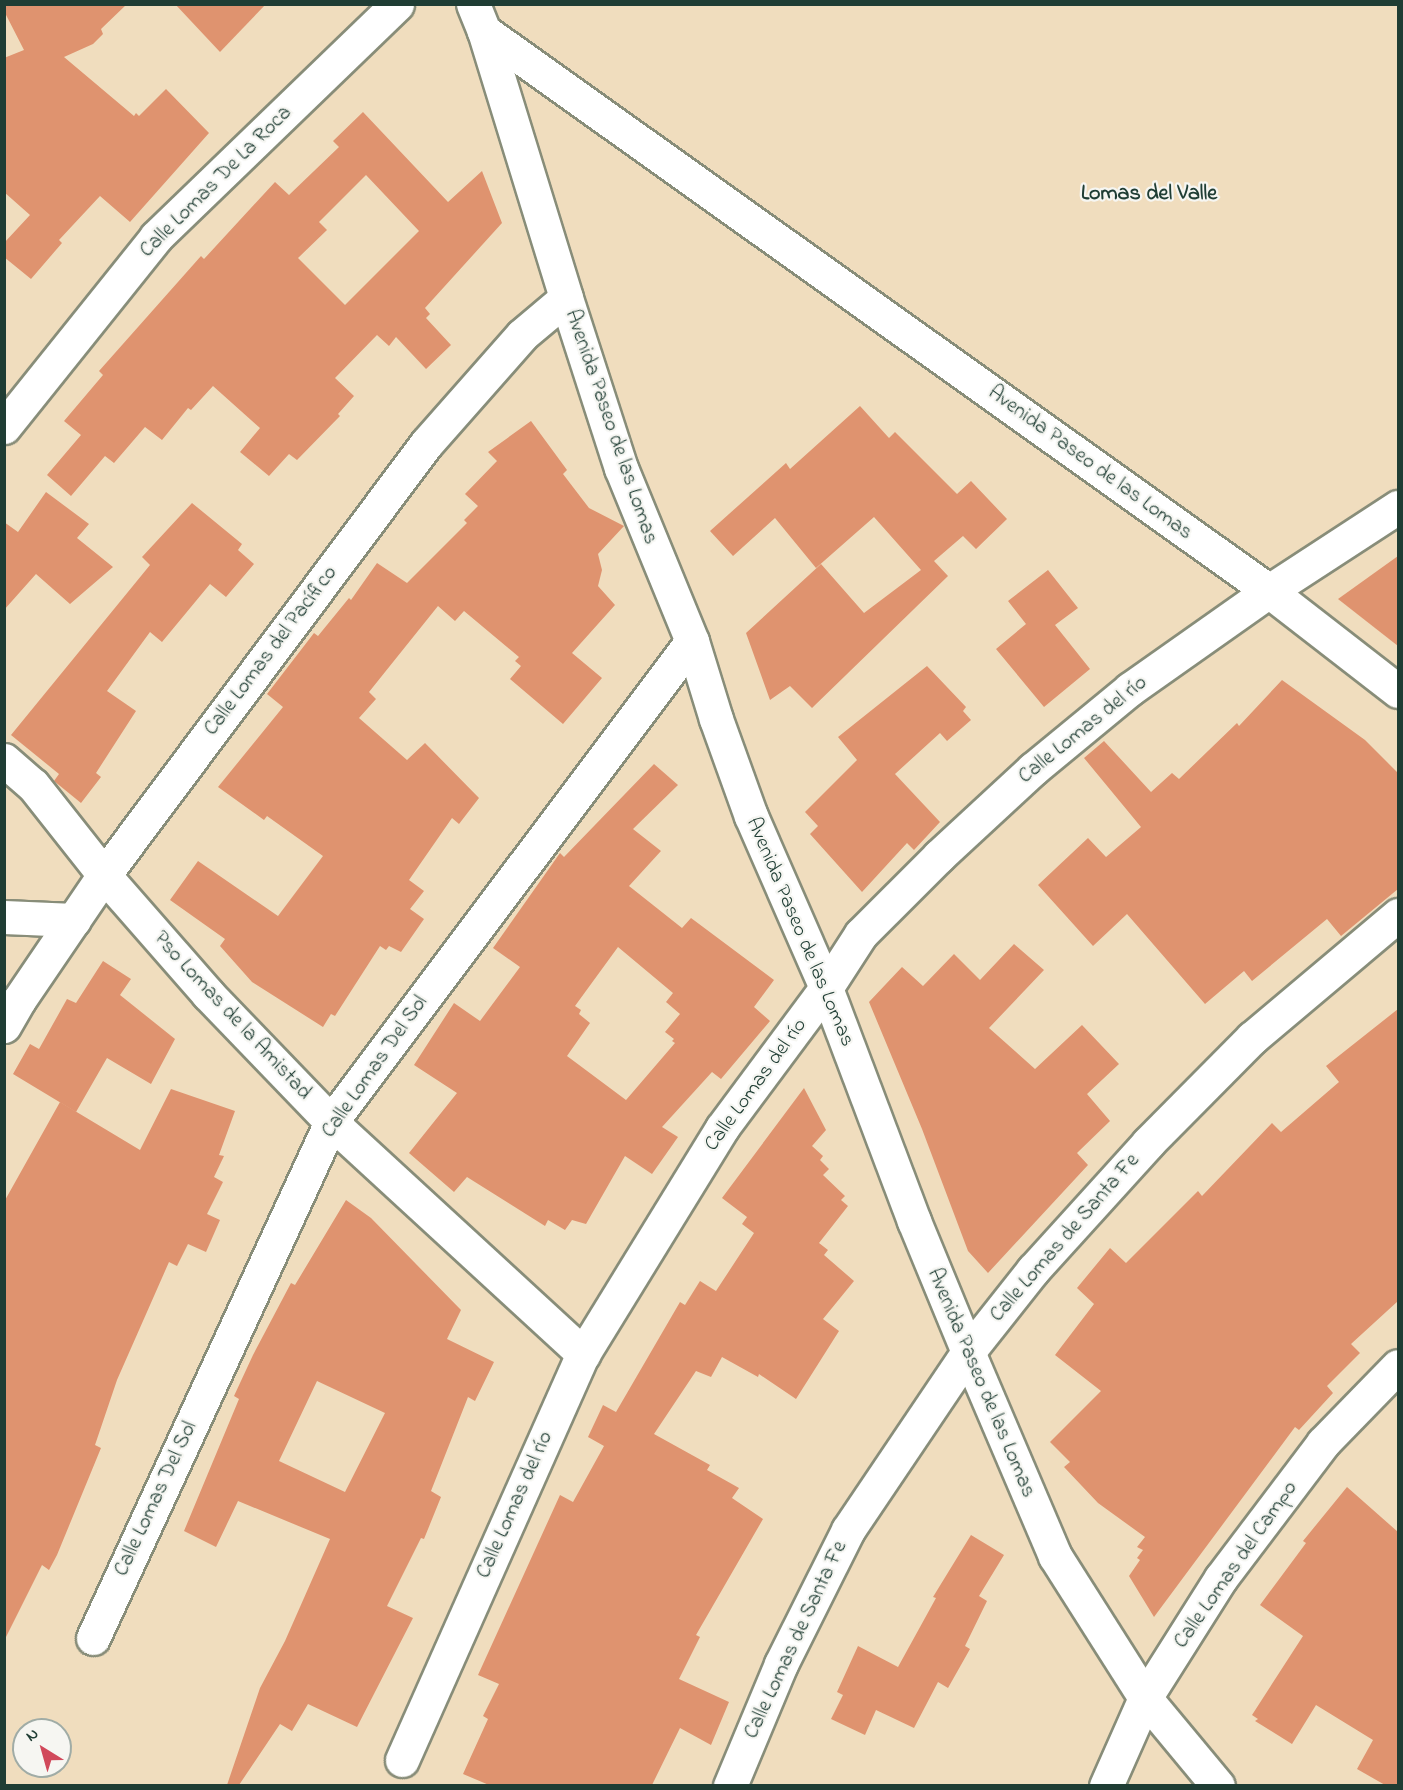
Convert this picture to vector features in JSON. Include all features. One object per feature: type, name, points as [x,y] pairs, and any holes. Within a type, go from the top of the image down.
[{"type":"street","name":"Calle Lomas De La Roca","points":[[4,427],[156,237],[397,4]]},
{"type":"street","name":"Avenida Paseo de las Lomas","points":[[478,18],[621,468],[692,641],[716,719],[751,816],[826,988],[914,1221],[968,1352],[1055,1556],[1145,1698],[1218,1785]]},
{"type":"street","name":"Avenida Paseo de las Lomas","points":[[478,18],[1269,591],[1398,691]]},
{"type":"street","name":"Calle Lomas del Pacífico","points":[[4,1026],[19,1000],[104,875],[426,444],[522,334],[566,298]]},
{"type":"street","name":"Calle Lomas del río","points":[[402,1760],[583,1354],[722,1128],[826,988],[861,934],[939,856],[1033,769],[1130,689],[1269,591],[1398,507]]},
{"type":"street","name":"Calle Lomas Del Sol","points":[[93,1638],[331,1122],[692,641]]},
{"type":"street","name":"Pso Lomas de la Amistad","points":[[4,760],[33,785],[104,875],[208,994],[331,1122],[583,1354]]},
{"type":"street","name":"Calle Lomas de Santa Fe","points":[[730,1785],[781,1664],[848,1530],[968,1352],[1033,1270],[1156,1135],[1252,1038],[1398,915]]},
{"type":"street","points":[[4,917],[74,920]]},
{"type":"street","name":"Calle Lomas del Campo","points":[[1106,1785],[1145,1698],[1221,1578],[1323,1443],[1398,1366]]},
{"type":"building","points":[[4,4],[127,4],[101,29],[103,34],[93,44],[64,57],[134,116],[136,113],[139,116],[166,89],[209,133],[130,222],[100,196],[59,240],[62,243],[31,279],[4,257],[4,243],[30,215],[4,192],[4,58],[24,50],[4,11]]},
{"type":"building","points":[[175,4],[266,4],[220,52]]},
{"type":"building","points":[[363,112],[448,202],[482,171],[502,223],[425,308],[430,314],[426,318],[451,345],[426,369],[396,337],[389,346],[377,335],[335,378],[354,396],[338,414],[340,416],[297,460],[289,454],[269,476],[240,452],[260,428],[213,386],[191,410],[188,408],[162,440],[145,427],[114,463],[105,456],[71,496],[47,475],[81,435],[64,421],[103,375],[99,371],[201,256],[204,259],[275,182],[289,195],[339,147],[333,141]],"holes":[[[366,175],[419,231],[345,305],[298,258],[327,230],[319,222]]]},
{"type":"building","points":[[860,406],[889,438],[895,432],[957,494],[971,481],[1007,519],[976,549],[963,536],[934,561],[948,576],[812,708],[790,686],[770,700],[746,633],[821,564],[864,613],[921,570],[874,517],[816,568],[775,518],[733,556],[710,531],[786,463],[790,469]]},
{"type":"building","points":[[531,421],[567,470],[563,474],[589,508],[624,526],[598,554],[602,570],[598,586],[615,605],[572,653],[602,678],[563,724],[510,679],[521,666],[515,661],[519,657],[464,611],[455,621],[438,606],[369,692],[376,699],[359,718],[407,760],[425,743],[479,798],[459,824],[452,818],[409,880],[424,891],[410,909],[424,919],[401,952],[389,946],[386,950],[380,946],[335,1016],[331,1014],[323,1027],[252,982],[220,946],[225,939],[170,900],[198,861],[278,916],[323,856],[267,816],[264,820],[218,787],[283,707],[267,694],[314,633],[318,636],[349,598],[351,600],[377,563],[407,583],[467,523],[464,520],[478,506],[465,494],[497,461],[488,452]]},
{"type":"building","points":[[46,492],[89,524],[77,538],[113,567],[70,604],[36,574],[4,610],[4,522],[18,532]]},
{"type":"building","points":[[192,503],[242,544],[238,550],[254,564],[226,597],[210,584],[162,642],[150,632],[107,691],[136,711],[96,773],[101,777],[81,803],[54,781],[59,774],[11,735],[150,565],[142,557]]},
{"type":"building","points":[[1398,556],[1398,646],[1338,599]]},
{"type":"building","points":[[1048,570],[1078,608],[1055,625],[1090,669],[1044,707],[996,649],[1026,624],[1008,601]]},
{"type":"building","points":[[927,666],[966,707],[963,711],[971,720],[947,741],[940,733],[895,774],[940,822],[914,850],[907,843],[862,892],[810,834],[818,826],[805,812],[857,760],[838,737]]},
{"type":"building","points":[[1282,680],[1365,740],[1398,773],[1398,889],[1341,936],[1327,919],[1252,981],[1244,971],[1205,1004],[1127,914],[1093,946],[1038,885],[1088,838],[1106,857],[1141,827],[1084,758],[1104,741],[1151,792],[1172,773],[1179,779],[1237,723],[1239,726]]},
{"type":"building","points":[[654,764],[678,785],[633,829],[661,851],[629,886],[682,928],[691,918],[774,980],[754,1007],[770,1021],[721,1079],[712,1072],[662,1127],[678,1137],[652,1174],[625,1156],[586,1224],[572,1220],[565,1230],[548,1220],[545,1226],[467,1177],[454,1192],[409,1153],[457,1093],[414,1065],[454,1003],[480,1021],[520,967],[493,948],[560,853],[564,857]],"holes":[[[618,947],[673,993],[666,1002],[680,1014],[665,1032],[674,1039],[672,1041],[675,1043],[626,1100],[567,1056],[590,1023],[579,1014],[581,1010],[575,1006]]]},
{"type":"building","points":[[1014,944],[1044,970],[989,1028],[1035,1069],[1082,1025],[1119,1064],[1087,1094],[1110,1121],[1077,1153],[1088,1165],[988,1273],[968,1251],[922,1129],[869,1002],[902,967],[923,986],[954,954],[980,980]]},
{"type":"building","points":[[103,961],[131,979],[120,995],[175,1039],[151,1084],[107,1058],[76,1112],[13,1074],[30,1044],[39,1049],[67,999],[76,1003]]},
{"type":"building","points":[[1398,1009],[1398,1301],[1351,1344],[1360,1353],[1327,1386],[1333,1393],[1299,1430],[1295,1427],[1154,1617],[1129,1576],[1140,1560],[1137,1558],[1143,1550],[1137,1547],[1145,1537],[1098,1503],[1064,1467],[1070,1462],[1050,1442],[1101,1391],[1055,1355],[1094,1304],[1077,1288],[1110,1248],[1126,1263],[1198,1191],[1202,1196],[1272,1123],[1281,1132],[1339,1082],[1326,1066]]},
{"type":"building","points":[[804,1088],[826,1130],[812,1146],[823,1156],[820,1160],[829,1169],[823,1175],[845,1196],[841,1200],[848,1206],[819,1243],[828,1250],[824,1255],[854,1281],[823,1319],[839,1331],[796,1399],[759,1374],[758,1377],[722,1357],[711,1377],[696,1371],[654,1434],[710,1465],[707,1470],[739,1488],[732,1498],[763,1519],[696,1635],[700,1637],[679,1679],[729,1702],[711,1745],[680,1728],[652,1785],[489,1785],[463,1774],[488,1719],[483,1716],[499,1684],[478,1675],[560,1495],[573,1502],[604,1446],[588,1437],[603,1405],[616,1412],[680,1302],[685,1305],[700,1281],[716,1291],[754,1233],[742,1224],[747,1217],[722,1198]]},
{"type":"building","points":[[171,1089],[235,1111],[219,1155],[224,1156],[214,1177],[223,1182],[207,1214],[220,1220],[206,1252],[188,1244],[177,1266],[169,1262],[117,1380],[95,1445],[101,1448],[57,1555],[49,1570],[42,1565],[4,1641],[4,1202],[60,1102],[140,1150]]},
{"type":"building","points":[[346,1200],[371,1218],[461,1310],[447,1339],[494,1362],[475,1401],[468,1397],[431,1491],[441,1497],[424,1539],[421,1538],[387,1606],[413,1618],[357,1727],[308,1704],[292,1731],[280,1724],[239,1785],[227,1785],[260,1688],[285,1641],[330,1539],[238,1501],[216,1547],[184,1531],[239,1399],[234,1396],[291,1283],[295,1285]],"holes":[[[317,1381],[385,1413],[345,1492],[279,1461]]]},
{"type":"building","points":[[1347,1487],[1398,1532],[1398,1785],[1385,1785],[1357,1769],[1373,1740],[1316,1705],[1292,1744],[1255,1721],[1258,1719],[1252,1715],[1303,1636],[1260,1605],[1306,1543],[1303,1541]]},
{"type":"building","points":[[971,1535],[1004,1555],[979,1596],[987,1601],[965,1646],[970,1649],[948,1688],[938,1682],[914,1728],[876,1710],[865,1735],[831,1719],[843,1695],[837,1692],[858,1646],[898,1667],[936,1598],[933,1597]]},
{"type":"district","name":"Lomas del Valle","points":[[1149,195]]}]
